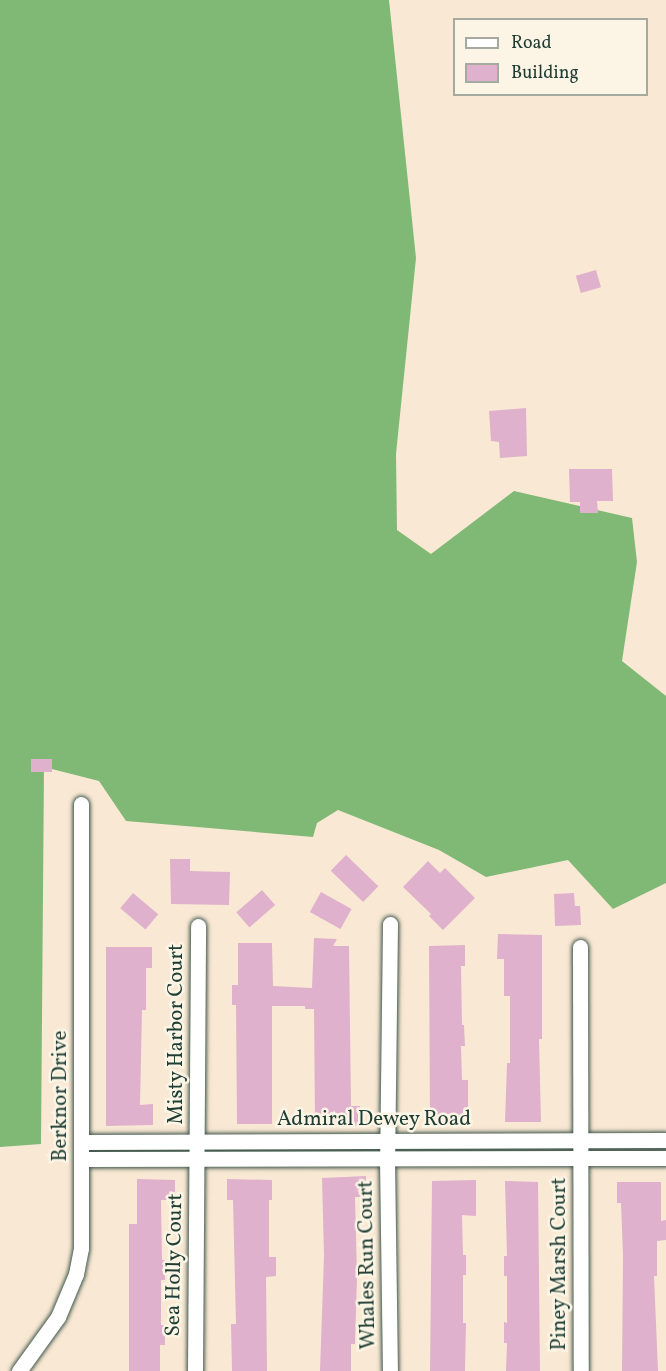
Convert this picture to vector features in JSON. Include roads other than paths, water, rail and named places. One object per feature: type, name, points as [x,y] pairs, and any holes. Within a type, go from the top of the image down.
[{"type":"street","name":"Berknor Drive","points":[[19,1371],[58,1317],[76,1274],[82,1218],[81,804]]},
{"type":"street","name":"Whales Run Court","points":[[390,924],[387,1159],[390,1371]]},
{"type":"street","name":"Misty Harbor Court","points":[[198,926],[198,1159]]},
{"type":"street","name":"Piney Marsh Court","points":[[580,947],[581,1371]]},
{"type":"street","name":"Admiral Dewey Road","points":[[82,1142],[666,1140]]},
{"type":"street","name":"Admiral Dewey Road","points":[[82,1160],[666,1158]]},
{"type":"street","name":"Sea Holly Court","points":[[195,1371],[198,1159]]}]
